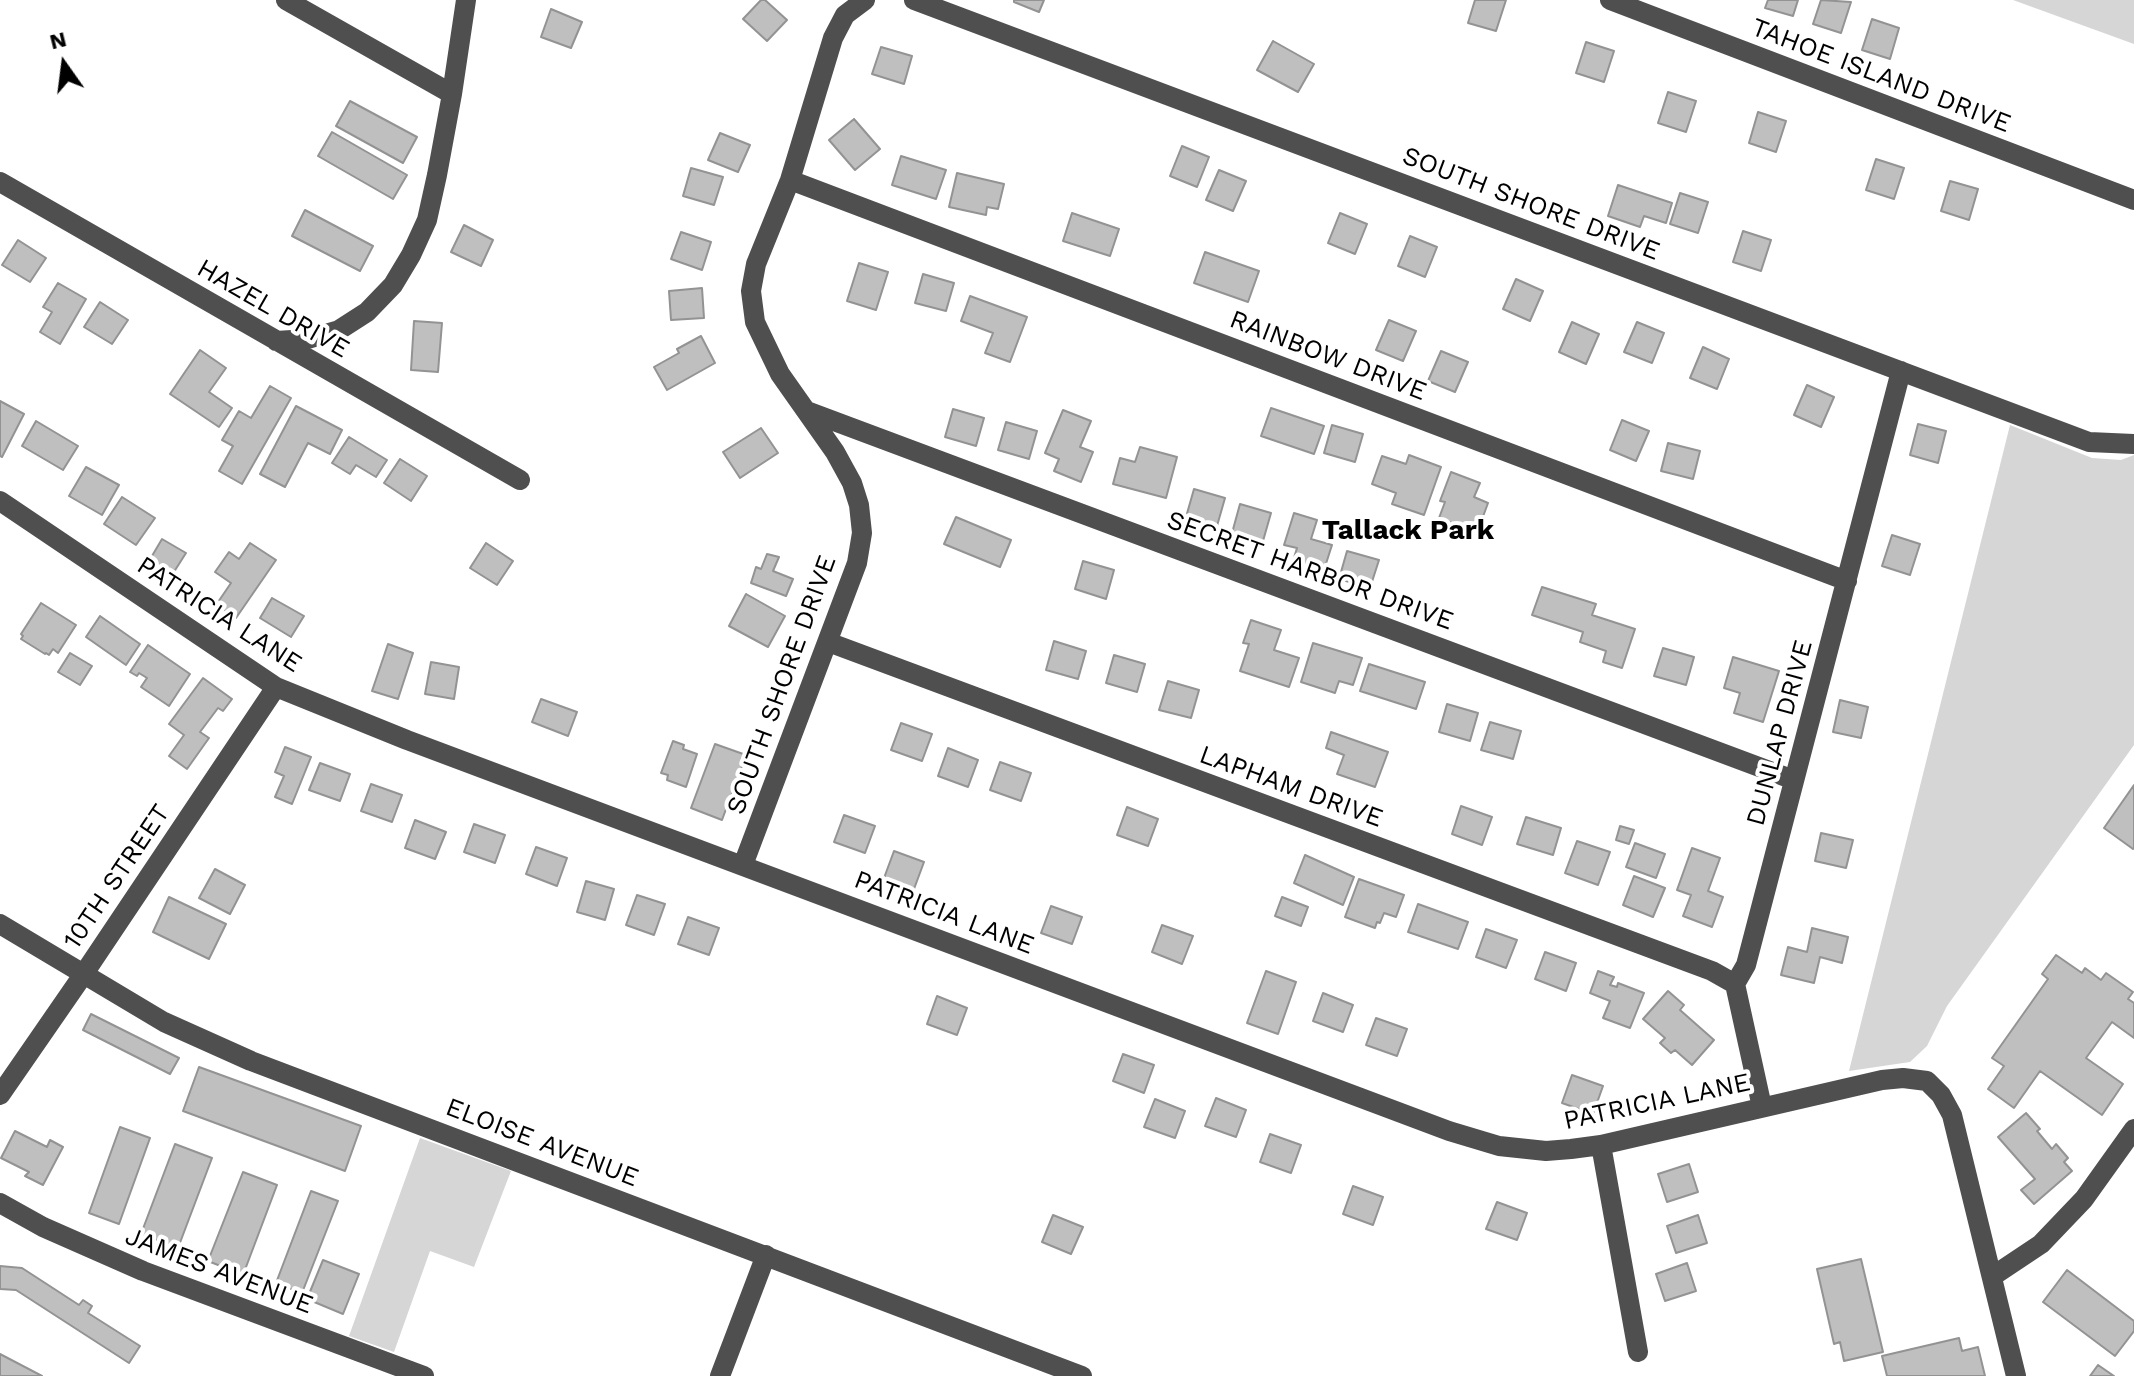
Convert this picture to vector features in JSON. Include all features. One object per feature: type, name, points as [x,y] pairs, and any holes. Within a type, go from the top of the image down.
[{"type":"street","points":[[286,0],[452,94]]},
{"type":"street","points":[[276,341],[308,339],[339,330],[367,312],[393,285],[411,255],[427,220],[452,94],[466,0]]},
{"type":"street","name":"SOUTH SHORE DRIVE","points":[[743,865],[857,563],[862,533],[859,505],[852,483],[764,345],[755,322],[751,291],[756,264],[790,180],[833,38],[845,15],[865,0]]},
{"type":"street","name":"SOUTH SHORE DRIVE","points":[[914,0],[2089,442],[2133,445]]},
{"type":"street","name":"TAHOE ISLAND DRIVE","points":[[1610,0],[2134,200]]},
{"type":"street","name":"RAINBOW DRIVE","points":[[790,180],[1847,581]]},
{"type":"street","name":"HAZEL DRIVE","points":[[0,182],[520,480]]},
{"type":"street","name":"DUNLAP DRIVE","points":[[1735,984],[1746,965],[1901,371]]},
{"type":"street","name":"SECRET HARBOR DRIVE","points":[[807,411],[1794,780]]},
{"type":"street","name":"PATRICIA LANE","points":[[0,501],[276,687],[421,745],[1449,1131],[1499,1146],[1546,1151],[1601,1145],[1882,1080],[1903,1078],[1927,1081],[1941,1095],[1952,1115],[1993,1276]]},
{"type":"street","name":"LAPHAM DRIVE","points":[[828,642],[1712,971],[1735,984]]},
{"type":"street","name":"10TH STREET","points":[[0,1095],[276,687]]},
{"type":"street","name":"ELOISE AVENUE","points":[[0,924],[164,1022],[251,1061],[1082,1376]]},
{"type":"street","points":[[1735,984],[1762,1107]]},
{"type":"street","points":[[2016,1376],[1993,1276],[2041,1244],[2084,1199],[2134,1129]]},
{"type":"street","points":[[1601,1145],[1638,1352]]},
{"type":"street","name":"JAMES AVENUE","points":[[0,1203],[43,1227],[129,1265],[424,1376]]},
{"type":"street","points":[[720,1376],[766,1255]]},
{"type":"shaded area","points":[[2013,0],[2134,0],[2134,44]]},
{"type":"shaded area","points":[[2010,425],[2092,458],[2121,460],[2134,455],[2134,745],[1947,1006],[1927,1046],[1910,1062],[1849,1071]]},
{"type":"shaded area","points":[[420,1138],[511,1171],[474,1267],[430,1251],[394,1352],[349,1336]]},
{"type":"building","points":[[761,0],[765,0],[787,20],[767,41],[743,19]]},
{"type":"building","points":[[1014,0],[1044,0],[1039,12]]},
{"type":"building","points":[[1475,0],[1506,0],[1496,31],[1468,23]]},
{"type":"building","points":[[1768,0],[1798,0],[1793,16],[1765,8]]},
{"type":"building","points":[[1821,0],[1851,2],[1841,33],[1813,24]]},
{"type":"building","points":[[551,9],[582,22],[571,48],[541,37]]},
{"type":"building","points":[[1872,19],[1899,28],[1890,59],[1862,50]]},
{"type":"building","points":[[1273,41],[1314,64],[1298,92],[1257,70]]},
{"type":"building","points":[[1586,42],[1614,51],[1604,82],[1576,73]]},
{"type":"building","points":[[881,47],[912,56],[904,84],[872,74]]},
{"type":"building","points":[[1668,92],[1696,101],[1686,132],[1658,123]]},
{"type":"building","points":[[350,101],[417,137],[403,163],[336,126]]},
{"type":"building","points":[[1758,112],[1786,121],[1776,152],[1749,143]]},
{"type":"building","points":[[854,119],[880,149],[855,170],[829,140]]},
{"type":"building","points":[[332,132],[407,175],[393,199],[318,156]]},
{"type":"building","points":[[720,133],[750,145],[738,172],[708,160]]},
{"type":"building","points":[[1182,146],[1209,157],[1197,187],[1170,176]]},
{"type":"building","points":[[901,156],[946,170],[936,199],[892,185]]},
{"type":"building","points":[[1876,159],[1904,168],[1894,199],[1866,190]]},
{"type":"building","points":[[691,168],[723,177],[714,205],[683,196]]},
{"type":"building","points":[[1219,170],[1246,181],[1233,211],[1206,200]]},
{"type":"building","points":[[957,173],[1004,184],[998,209],[987,207],[986,215],[949,207]]},
{"type":"building","points":[[1950,181],[1978,189],[1969,220],[1941,211]]},
{"type":"building","points":[[1618,185],[1672,203],[1666,223],[1644,216],[1640,227],[1608,216]]},
{"type":"building","points":[[1680,193],[1708,202],[1698,233],[1670,224]]},
{"type":"building","points":[[305,210],[373,246],[360,271],[292,236]]},
{"type":"building","points":[[1072,213],[1119,229],[1110,256],[1063,241]]},
{"type":"building","points":[[1340,213],[1367,224],[1355,254],[1328,243]]},
{"type":"building","points":[[464,225],[493,240],[481,266],[451,252]]},
{"type":"building","points":[[1743,231],[1771,240],[1761,271],[1733,262]]},
{"type":"building","points":[[681,232],[711,242],[702,270],[671,259]]},
{"type":"building","points":[[1410,236],[1437,247],[1425,277],[1398,266]]},
{"type":"building","points":[[18,240],[46,258],[30,282],[2,265]]},
{"type":"building","points":[[1205,252],[1259,271],[1248,302],[1194,283]]},
{"type":"building","points":[[859,263],[888,272],[876,310],[847,301]]},
{"type":"building","points":[[923,274],[954,283],[946,311],[915,303]]},
{"type":"building","points":[[1516,279],[1543,291],[1530,321],[1503,309]]},
{"type":"building","points":[[58,283],[86,299],[60,344],[40,332],[52,312],[43,307]]},
{"type":"building","points":[[702,288],[704,318],[671,320],[669,291]]},
{"type":"building","points":[[970,296],[1027,317],[1010,362],[985,353],[993,333],[961,321]]},
{"type":"building","points":[[100,302],[128,320],[112,344],[84,327]]},
{"type":"building","points":[[1389,320],[1416,331],[1403,361],[1376,350]]},
{"type":"building","points":[[414,321],[442,323],[438,372],[411,370]]},
{"type":"building","points":[[1572,322],[1599,334],[1586,364],[1559,352]]},
{"type":"building","points":[[1637,322],[1664,333],[1652,363],[1624,352]]},
{"type":"building","points":[[701,336],[715,363],[667,390],[654,367]]},
{"type":"building","points":[[1703,347],[1729,359],[1717,389],[1690,378]]},
{"type":"building","points":[[200,350],[226,368],[209,392],[232,408],[219,427],[170,394]]},
{"type":"building","points":[[1441,351],[1468,362],[1455,392],[1428,381]]},
{"type":"building","points":[[1807,385],[1834,397],[1821,427],[1794,415]]},
{"type":"building","points":[[270,386],[291,398],[242,484],[219,471],[233,446],[222,440],[239,411],[251,418]]},
{"type":"building","points":[[0,401],[24,414],[2,457],[0,456]]},
{"type":"building","points":[[296,406],[342,430],[330,454],[308,443],[285,487],[260,474]]},
{"type":"building","points":[[1271,408],[1324,426],[1314,454],[1261,436]]},
{"type":"building","points":[[953,409],[984,418],[976,446],[945,437]]},
{"type":"building","points":[[1063,410],[1091,421],[1080,447],[1093,452],[1081,482],[1054,471],[1059,459],[1045,453]]},
{"type":"building","points":[[1622,420],[1649,431],[1636,461],[1610,450]]},
{"type":"building","points":[[36,421],[78,446],[63,470],[22,446]]},
{"type":"building","points":[[1006,422],[1037,431],[1029,459],[998,450]]},
{"type":"building","points":[[1918,424],[1946,431],[1938,463],[1910,455]]},
{"type":"building","points":[[1332,425],[1363,434],[1355,462],[1324,453]]},
{"type":"building","points":[[761,428],[778,453],[740,478],[723,452]]},
{"type":"building","points":[[349,437],[387,460],[376,477],[356,465],[350,474],[332,463]]},
{"type":"building","points":[[1668,443],[1700,451],[1693,479],[1661,471]]},
{"type":"building","points":[[1140,447],[1177,457],[1166,498],[1113,484],[1120,458],[1135,462]]},
{"type":"building","points":[[1409,455],[1441,467],[1424,515],[1392,504],[1396,493],[1372,484],[1382,456],[1406,464]]},
{"type":"building","points":[[400,459],[427,476],[411,501],[384,483]]},
{"type":"building","points":[[86,467],[119,485],[102,515],[69,496]]},
{"type":"building","points":[[1451,472],[1480,483],[1474,497],[1488,503],[1477,533],[1439,518],[1445,502],[1440,501]]},
{"type":"building","points":[[1194,489],[1225,498],[1217,526],[1186,517]]},
{"type":"building","points":[[122,497],[155,518],[136,545],[104,524]]},
{"type":"building","points":[[1240,504],[1271,513],[1263,541],[1232,533]]},
{"type":"building","points":[[1294,513],[1317,520],[1311,539],[1332,545],[1323,573],[1292,564],[1297,548],[1284,545]]},
{"type":"building","points":[[956,517],[1011,540],[1000,567],[944,544]]},
{"type":"building","points":[[1892,535],[1920,544],[1910,575],[1882,566]]},
{"type":"building","points":[[162,539],[186,553],[172,575],[149,561]]},
{"type":"building","points":[[250,543],[276,560],[236,618],[216,605],[231,583],[215,572],[229,552],[239,559]]},
{"type":"building","points":[[486,543],[513,561],[497,585],[470,568]]},
{"type":"building","points":[[1347,551],[1379,560],[1370,588],[1339,579]]},
{"type":"building","points":[[767,554],[779,557],[773,571],[793,579],[786,596],[751,583],[756,567],[761,569]]},
{"type":"building","points":[[1083,561],[1114,570],[1106,599],[1075,589]]},
{"type":"building","points":[[1542,587],[1596,604],[1592,615],[1635,629],[1622,668],[1603,662],[1606,651],[1580,642],[1583,632],[1532,615]]},
{"type":"building","points":[[746,594],[785,616],[768,647],[729,626]]},
{"type":"building","points":[[272,598],[304,616],[291,637],[260,618]]},
{"type":"building","points":[[41,603],[76,625],[58,653],[53,649],[49,655],[45,654],[21,639],[21,634]]},
{"type":"building","points":[[100,616],[140,644],[126,665],[86,637]]},
{"type":"building","points":[[1251,620],[1281,630],[1274,650],[1299,658],[1289,687],[1240,671],[1249,644],[1243,643]]},
{"type":"building","points":[[1054,641],[1086,651],[1078,679],[1046,670]]},
{"type":"building","points":[[1313,643],[1362,658],[1353,685],[1339,681],[1335,693],[1301,682]]},
{"type":"building","points":[[388,644],[413,653],[398,699],[372,691]]},
{"type":"building","points":[[148,645],[190,674],[169,706],[141,687],[147,678],[130,672]]},
{"type":"building","points":[[1663,648],[1694,657],[1686,685],[1654,676]]},
{"type":"building","points":[[70,653],[92,666],[80,685],[58,672]]},
{"type":"building","points":[[1114,655],[1145,664],[1137,692],[1106,683]]},
{"type":"building","points":[[1733,657],[1779,671],[1763,722],[1734,713],[1740,693],[1724,688]]},
{"type":"building","points":[[431,662],[459,667],[454,699],[425,694]]},
{"type":"building","points":[[1369,664],[1425,682],[1416,709],[1360,691]]},
{"type":"building","points":[[203,678],[232,699],[223,711],[218,708],[200,732],[209,738],[187,769],[169,756],[184,735],[169,724]]},
{"type":"building","points":[[1168,681],[1199,690],[1191,718],[1159,710]]},
{"type":"building","points":[[541,699],[577,712],[568,736],[532,722]]},
{"type":"building","points":[[1840,700],[1868,707],[1861,738],[1833,732]]},
{"type":"building","points":[[1447,704],[1478,713],[1470,741],[1439,732]]},
{"type":"building","points":[[1490,722],[1521,731],[1513,759],[1481,750]]},
{"type":"building","points":[[901,723],[932,734],[922,761],[891,750]]},
{"type":"building","points":[[1331,732],[1388,752],[1375,787],[1337,774],[1344,755],[1326,748]]},
{"type":"building","points":[[673,741],[697,754],[686,787],[667,780],[668,775],[661,773]]},
{"type":"building","points":[[715,744],[746,755],[722,820],[691,808]]},
{"type":"building","points":[[285,747],[311,757],[292,804],[275,797],[284,776],[275,772]]},
{"type":"building","points":[[948,748],[978,760],[968,787],[938,776]]},
{"type":"building","points":[[1000,762],[1031,773],[1021,801],[990,790]]},
{"type":"building","points":[[320,763],[350,774],[340,801],[309,790]]},
{"type":"building","points":[[371,784],[402,795],[392,822],[361,811]]},
{"type":"building","points":[[2134,785],[2134,848],[2133,849],[2104,828]]},
{"type":"building","points":[[1461,806],[1492,817],[1482,845],[1452,834]]},
{"type":"building","points":[[1127,807],[1158,819],[1148,846],[1117,835]]},
{"type":"building","points":[[844,815],[875,826],[865,853],[834,842]]},
{"type":"building","points":[[1526,817],[1561,828],[1553,855],[1517,844]]},
{"type":"building","points":[[415,820],[446,832],[435,859],[405,848]]},
{"type":"building","points":[[474,824],[505,835],[495,863],[464,852]]},
{"type":"building","points":[[1620,826],[1634,830],[1629,844],[1616,840]]},
{"type":"building","points":[[1821,833],[1853,840],[1846,868],[1815,861]]},
{"type":"building","points":[[1577,841],[1610,852],[1598,885],[1565,873]]},
{"type":"building","points":[[1635,843],[1665,854],[1656,878],[1626,867]]},
{"type":"building","points":[[536,847],[567,858],[557,886],[526,874]]},
{"type":"building","points":[[1692,848],[1720,858],[1708,891],[1723,897],[1712,927],[1683,916],[1691,895],[1677,890]]},
{"type":"building","points":[[894,851],[924,862],[914,889],[884,878]]},
{"type":"building","points":[[1305,855],[1354,877],[1343,905],[1294,883]]},
{"type":"building","points":[[215,869],[245,885],[230,914],[199,898]]},
{"type":"building","points":[[1634,876],[1665,888],[1653,917],[1623,905]]},
{"type":"building","points":[[1359,879],[1404,895],[1396,917],[1384,913],[1375,928],[1345,917]]},
{"type":"building","points":[[586,881],[614,889],[605,920],[577,912]]},
{"type":"building","points":[[637,895],[665,904],[654,935],[626,925]]},
{"type":"building","points":[[169,897],[226,924],[209,959],[153,932]]},
{"type":"building","points":[[1282,897],[1308,907],[1301,926],[1275,916]]},
{"type":"building","points":[[1418,904],[1468,922],[1458,949],[1408,932]]},
{"type":"building","points":[[1051,906],[1082,917],[1072,944],[1041,933]]},
{"type":"building","points":[[688,917],[719,928],[709,955],[678,944]]},
{"type":"building","points":[[1162,925],[1193,936],[1182,964],[1152,952]]},
{"type":"building","points":[[1812,928],[1848,937],[1842,963],[1820,957],[1814,983],[1781,975],[1788,947],[1807,952]]},
{"type":"building","points":[[1486,929],[1517,940],[1506,968],[1476,957]]},
{"type":"building","points":[[1545,952],[1576,963],[1566,991],[1535,979]]},
{"type":"building","points":[[2056,955],[2082,973],[2085,968],[2101,980],[2106,973],[2133,992],[2128,999],[2134,1003],[2134,1038],[2112,1022],[2086,1058],[2123,1084],[2102,1115],[2040,1071],[2014,1108],[1988,1089],[2004,1066],[1992,1058],[2048,979],[2042,974]]},
{"type":"building","points":[[1266,971],[1296,982],[1278,1034],[1247,1023]]},
{"type":"building","points":[[1598,971],[1614,977],[1610,985],[1617,987],[1618,983],[1644,993],[1630,1028],[1603,1018],[1610,1001],[1590,993]]},
{"type":"building","points":[[1668,991],[1684,1005],[1680,1010],[1714,1040],[1692,1065],[1675,1050],[1671,1053],[1660,1043],[1665,1038],[1643,1019]]},
{"type":"building","points":[[1323,993],[1353,1005],[1343,1032],[1313,1021]]},
{"type":"building","points":[[937,996],[967,1008],[957,1035],[927,1024]]},
{"type":"building","points":[[91,1014],[179,1058],[170,1074],[83,1030]]},
{"type":"building","points":[[1376,1018],[1407,1029],[1397,1056],[1366,1045]]},
{"type":"building","points":[[1123,1054],[1154,1065],[1144,1093],[1113,1081]]},
{"type":"building","points":[[199,1067],[361,1126],[345,1171],[183,1111]]},
{"type":"building","points":[[1572,1075],[1603,1086],[1593,1114],[1562,1103]]},
{"type":"building","points":[[1216,1098],[1246,1110],[1236,1137],[1205,1126]]},
{"type":"building","points":[[1155,1099],[1185,1111],[1175,1138],[1144,1127]]},
{"type":"building","points":[[2026,1113],[2052,1149],[2056,1144],[2068,1158],[2064,1162],[2072,1171],[2034,1204],[2021,1190],[2035,1179],[1998,1137]]},
{"type":"building","points":[[120,1127],[150,1138],[119,1224],[89,1213]]},
{"type":"building","points":[[15,1131],[47,1147],[50,1140],[63,1147],[43,1185],[25,1176],[29,1172],[1,1158]]},
{"type":"building","points":[[1270,1134],[1301,1145],[1291,1173],[1260,1162]]},
{"type":"building","points":[[175,1144],[212,1158],[178,1248],[141,1234]]},
{"type":"building","points":[[1689,1164],[1698,1192],[1667,1202],[1658,1174]]},
{"type":"building","points":[[243,1172],[277,1185],[243,1275],[208,1261]]},
{"type":"building","points":[[1353,1186],[1383,1197],[1373,1225],[1343,1214]]},
{"type":"building","points":[[311,1191],[338,1201],[302,1293],[276,1283]]},
{"type":"building","points":[[1497,1202],[1527,1213],[1517,1240],[1486,1229]]},
{"type":"building","points":[[1053,1215],[1083,1227],[1071,1254],[1042,1242]]},
{"type":"building","points":[[1698,1215],[1707,1243],[1676,1253],[1667,1226]]},
{"type":"building","points":[[1861,1259],[1883,1352],[1844,1361],[1840,1342],[1834,1344],[1817,1269]]},
{"type":"building","points":[[323,1260],[359,1274],[343,1314],[307,1299]]},
{"type":"building","points":[[1687,1263],[1696,1291],[1665,1301],[1656,1274]]},
{"type":"building","points":[[0,1266],[22,1268],[79,1305],[83,1300],[92,1306],[88,1313],[140,1346],[129,1363],[16,1290],[0,1289]]},
{"type":"building","points":[[2067,1270],[2134,1321],[2134,1331],[2115,1356],[2043,1302]]},
{"type":"building","points":[[1959,1338],[1962,1351],[1978,1347],[1985,1376],[1887,1376],[1882,1356]]},
{"type":"building","points":[[0,1354],[42,1376],[0,1376]]},
{"type":"building","points":[[2098,1365],[2114,1376],[2090,1376]]},
{"type":"district","name":"Tallack Park","points":[[1408,531]]}]
